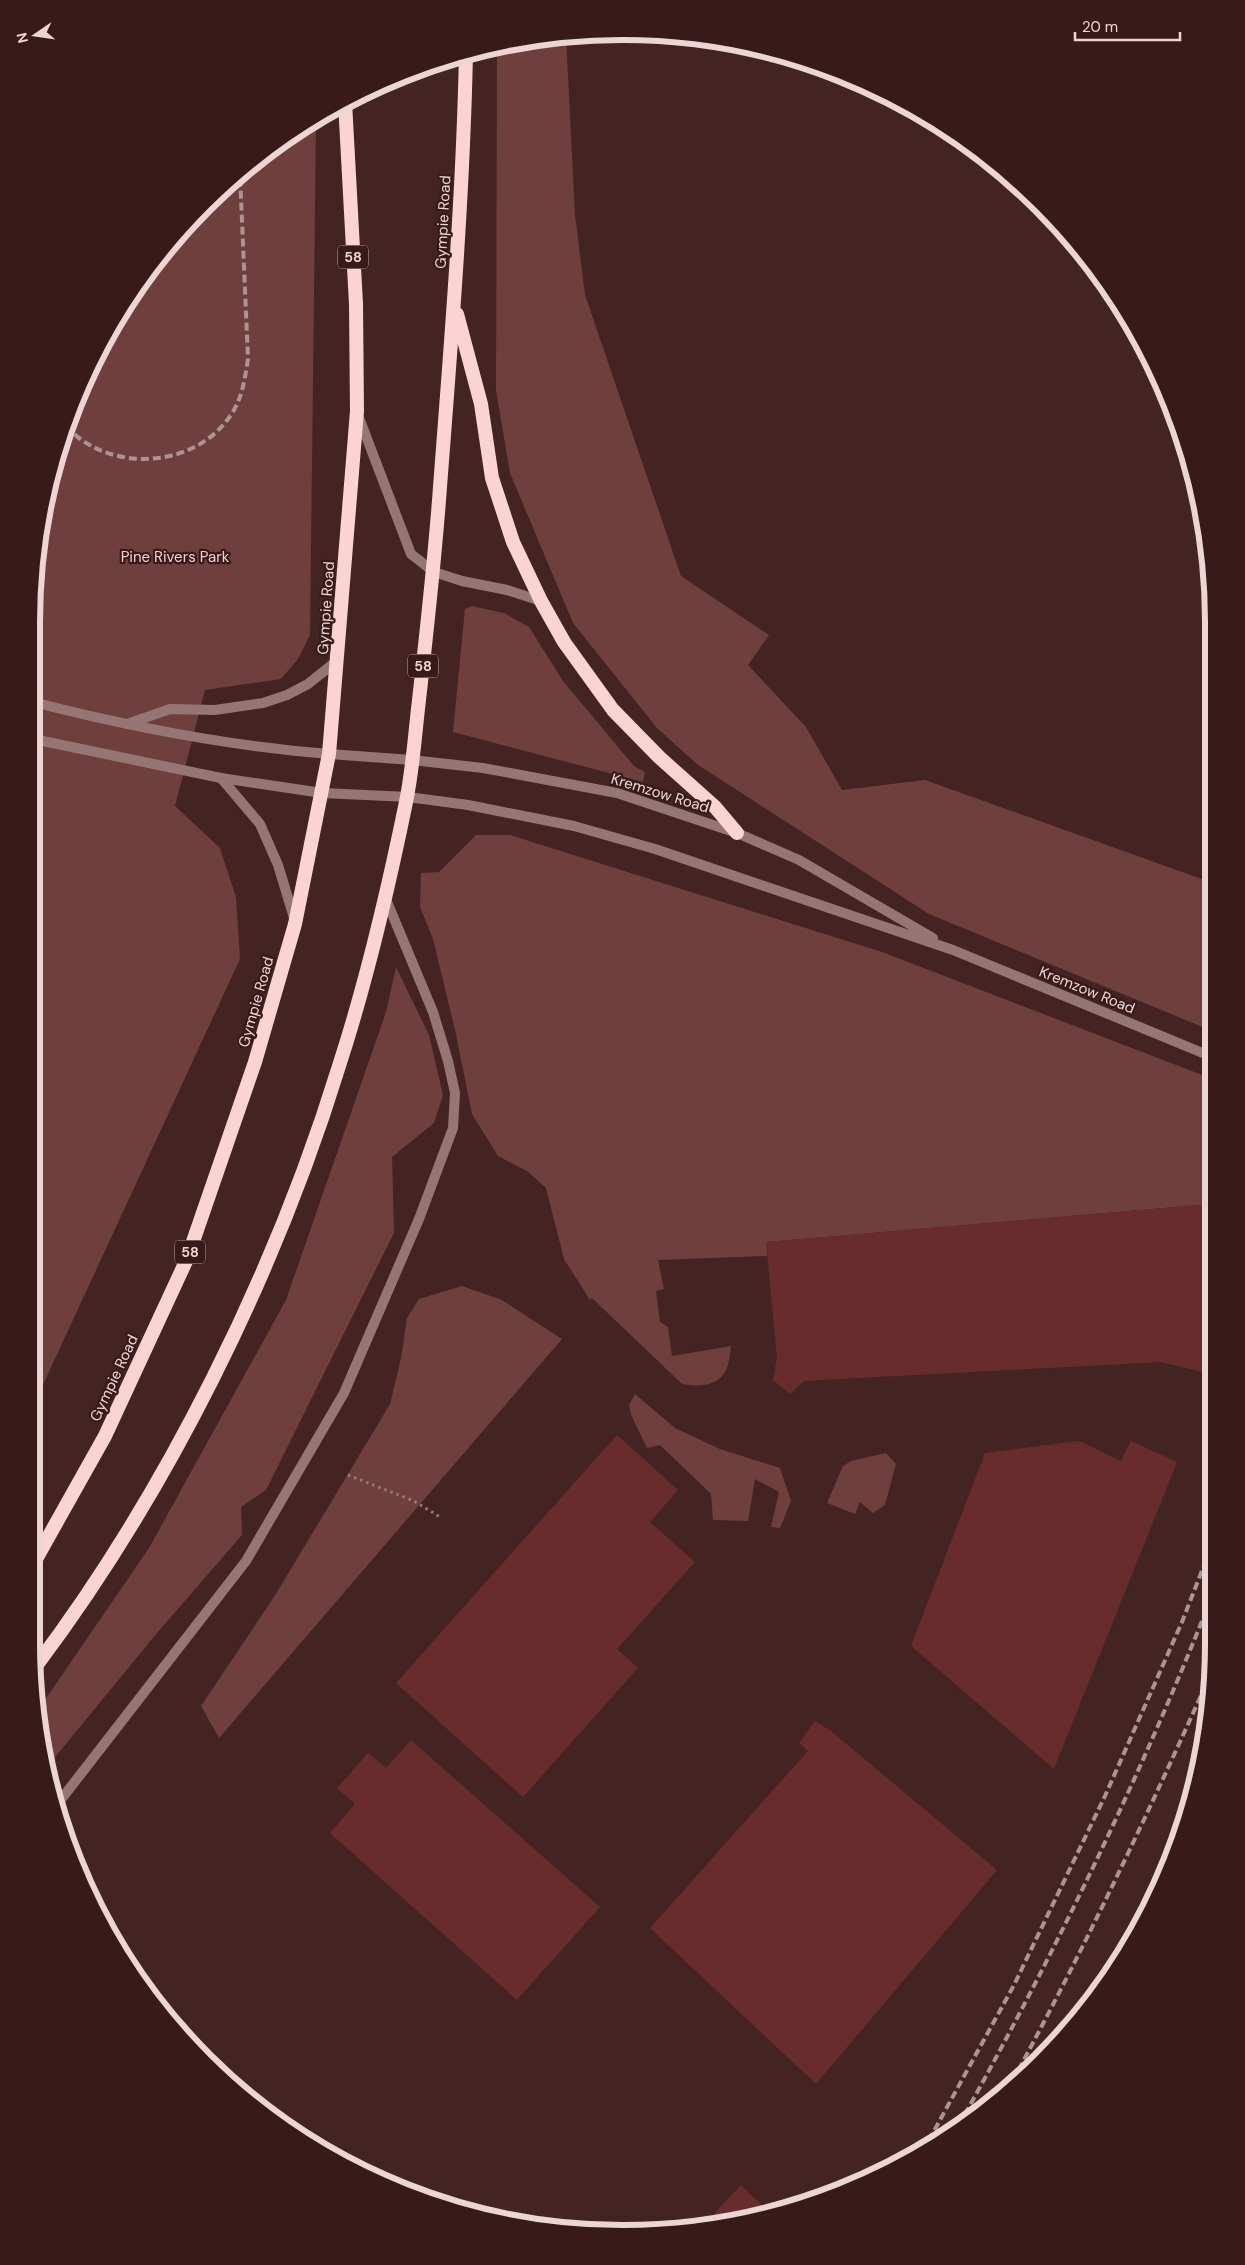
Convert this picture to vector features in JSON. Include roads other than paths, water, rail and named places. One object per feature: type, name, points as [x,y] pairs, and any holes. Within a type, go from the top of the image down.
[{"type":"highway","name":"Gympie Road","points":[[40,1660],[128,1530],[190,1422],[254,1290],[298,1184],[339,1069],[366,978],[408,797],[434,572],[454,304],[465,117],[466,62]]},
{"type":"highway","name":"Gympie Road","points":[[40,1553],[105,1436],[187,1259],[255,1062],[295,924],[329,754],[357,412],[356,304],[345,110]]},
{"type":"highway","points":[[454,304],[481,404],[492,478],[513,542],[541,601],[564,642],[613,710],[660,757],[715,807],[737,833]]},
{"type":"street","name":"Gympie Road","points":[[357,412],[411,554],[434,572],[462,581],[507,590],[541,601]]},
{"type":"street","points":[[126,725],[170,709],[215,710],[263,703],[287,695],[308,684],[338,660]]},
{"type":"street","name":"Kremzow Road","points":[[40,704],[126,725],[270,749],[412,760],[483,768],[617,793],[737,833],[799,860],[953,950]]},
{"type":"street","name":"Kremzow Road","points":[[40,740],[221,778],[322,793],[408,797],[468,805],[574,826],[711,867],[953,950],[1205,1054]]},
{"type":"street","points":[[221,778],[260,824],[278,865],[295,924]]},
{"type":"street","points":[[62,1799],[246,1561],[344,1393],[419,1219],[428,1189],[453,1128],[455,1093],[448,1061],[433,1012],[384,896]]},
{"type":"railway","points":[[72,432],[84,442],[106,452],[130,458],[154,458],[178,454],[200,444],[219,430],[234,410],[242,392],[248,359],[240,183]]},
{"type":"railway","points":[[931,2136],[1014,1985],[1105,1796],[1182,1622],[1205,1563]]},
{"type":"railway","points":[[965,2113],[1062,1931],[1094,1865],[1155,1732],[1205,1613]]},
{"type":"railway","points":[[1019,2068],[1062,1988],[1114,1883],[1203,1691]]},
{"type":"park label","name":"Pine Rivers Park","points":[[175,557]]}]
